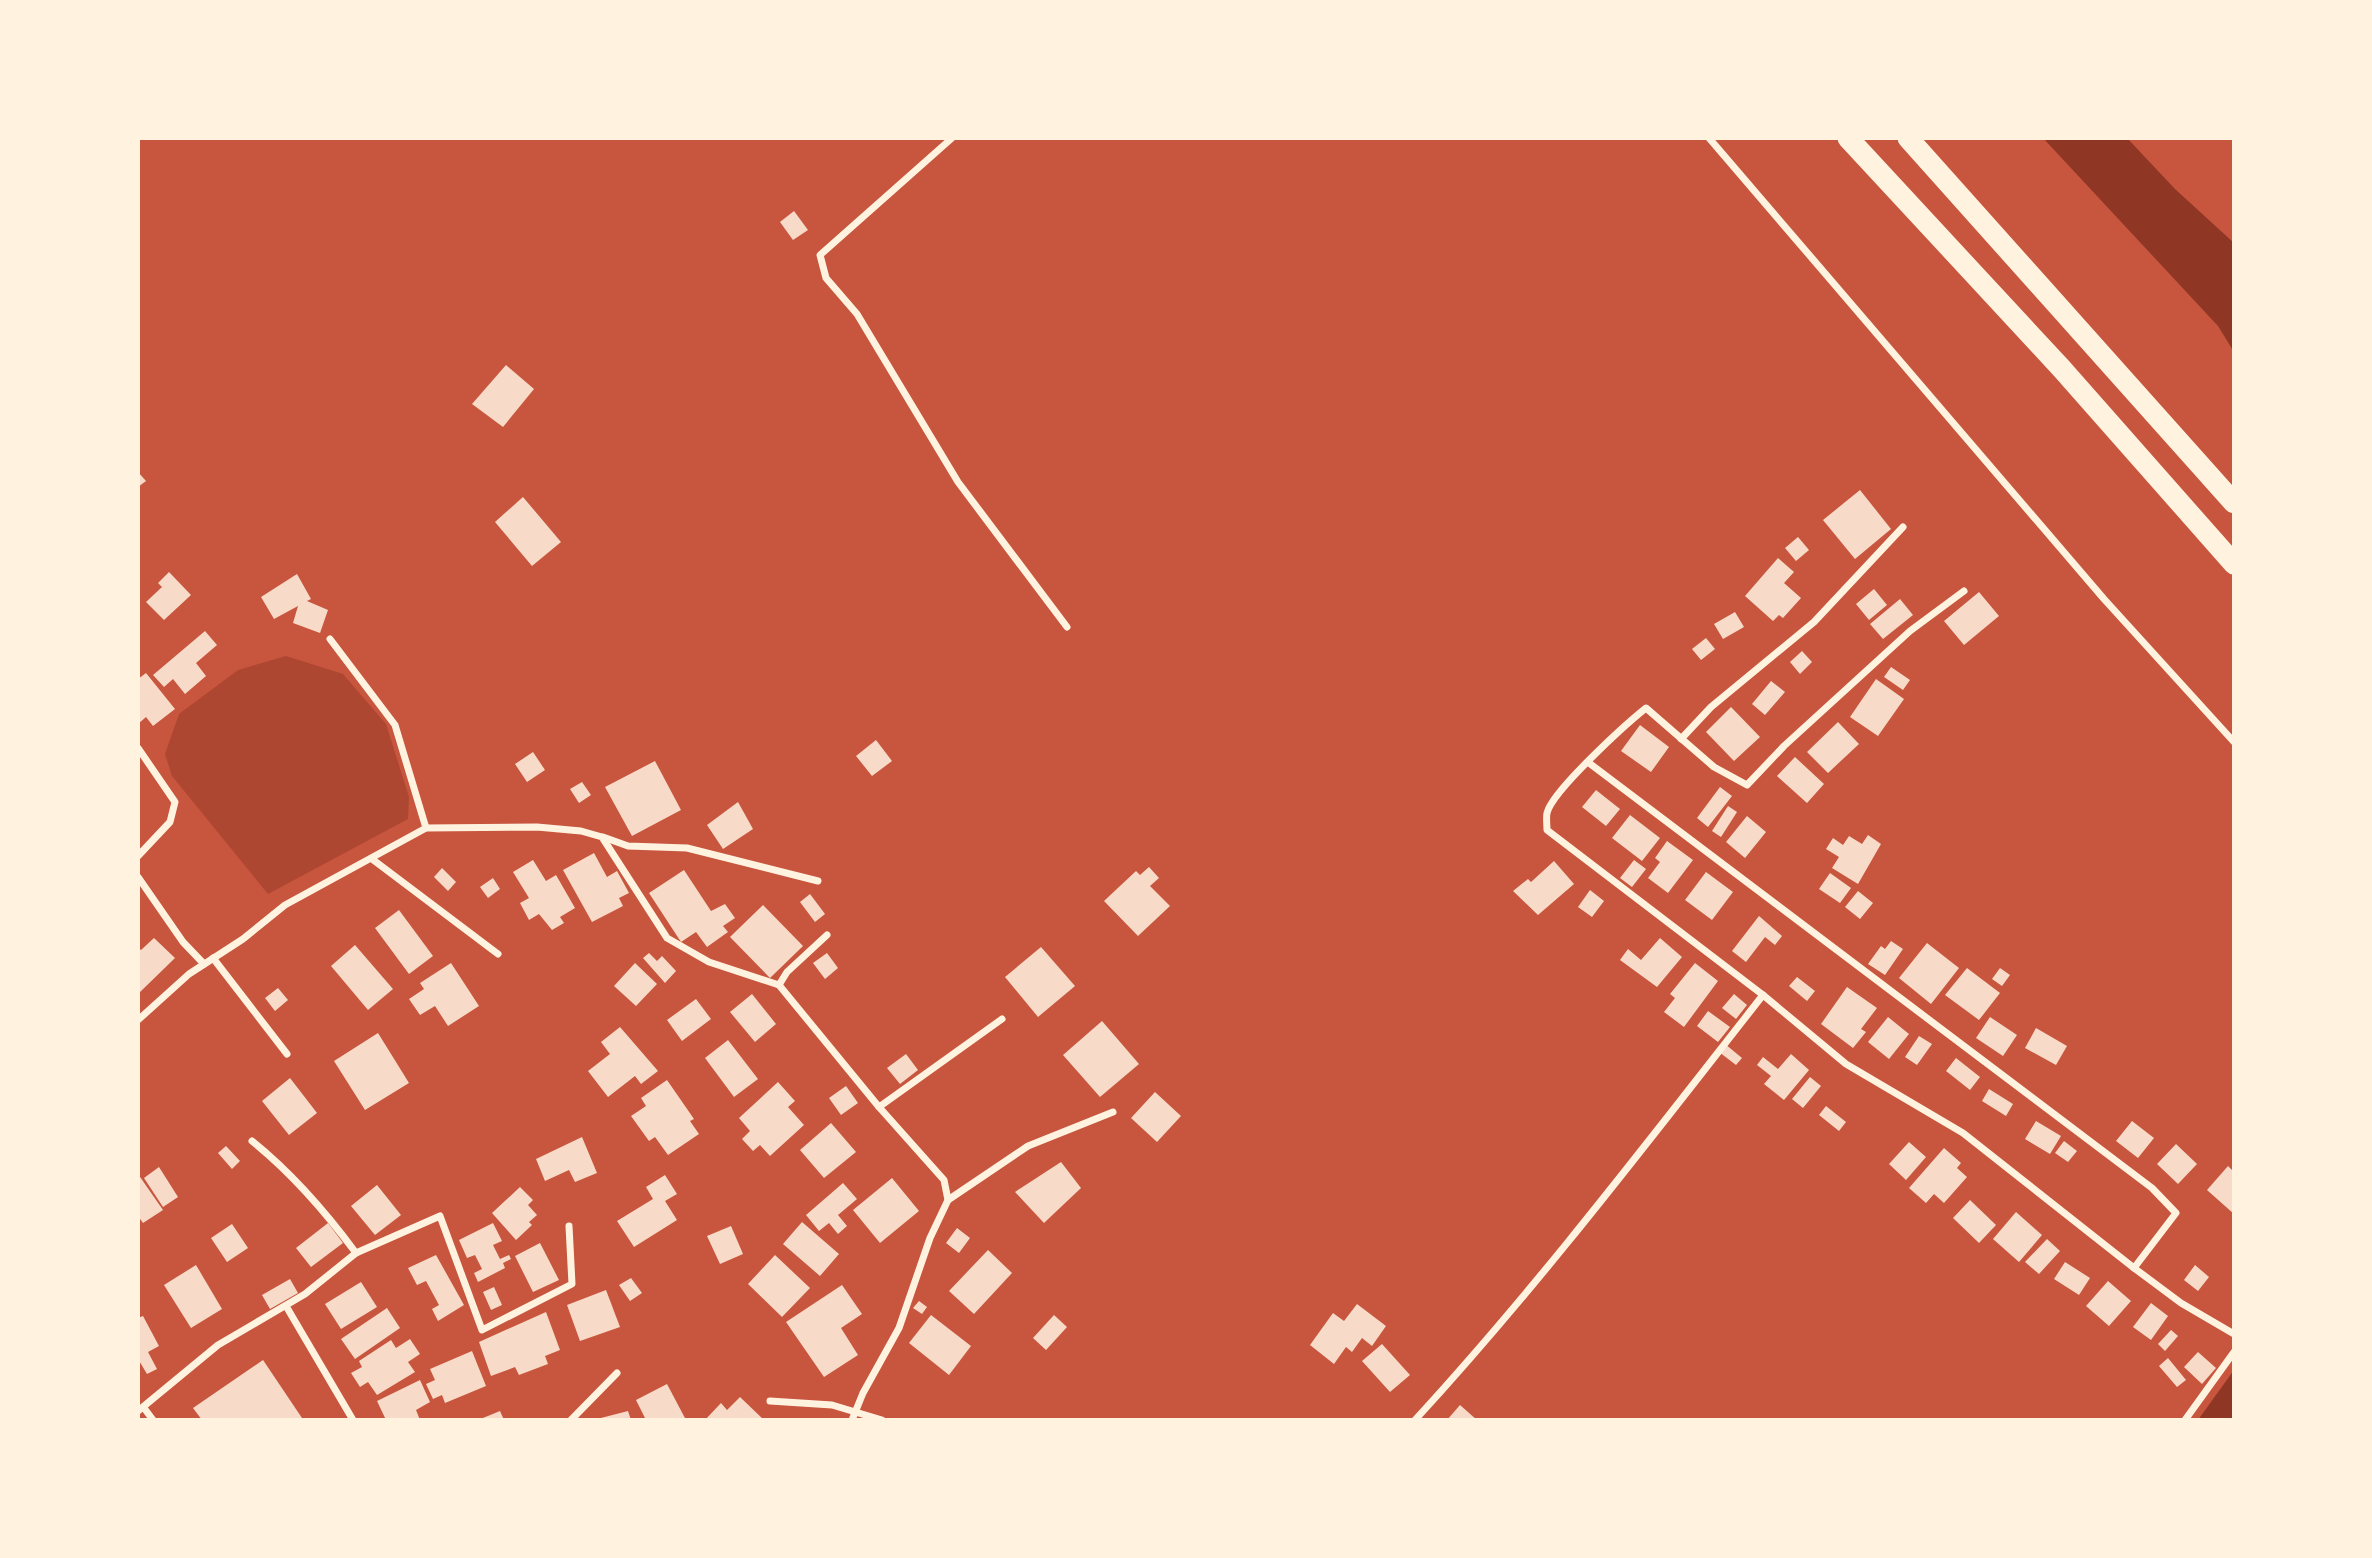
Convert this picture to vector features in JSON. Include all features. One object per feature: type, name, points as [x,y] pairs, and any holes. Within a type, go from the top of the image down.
[{"type":"highway","points":[[1847,138],[2062,369],[2234,564]]},
{"type":"highway","points":[[1908,138],[2234,503]]},
{"type":"street","points":[[952,138],[820,255],[826,278],[857,314],[958,482],[1067,627]]},
{"type":"street","points":[[1709,138],[2104,599],[2234,742]]},
{"type":"street","points":[[1681,739],[1711,707],[1814,622],[1903,527]]},
{"type":"street","points":[[1964,591],[1910,631],[1784,746],[1747,785],[1714,767],[1646,708],[1628,722],[1567,783],[1547,812],[1547,830],[1763,995],[1846,1064],[1962,1133],[2181,1303],[2234,1334]]},
{"type":"street","points":[[330,639],[395,725],[426,828]]},
{"type":"street","points":[[138,748],[175,802],[170,822],[138,856]]},
{"type":"street","points":[[1589,763],[2152,1188],[2176,1213],[2134,1268]]},
{"type":"street","points":[[138,1020],[189,974],[285,905],[426,828],[537,827],[581,831],[628,846],[687,848],[818,881]]},
{"type":"street","points":[[603,837],[667,938],[709,962],[779,985],[879,1107],[944,1180],[948,1200]]},
{"type":"street","points":[[372,859],[498,954]]},
{"type":"street","points":[[138,877],[183,942],[204,964]]},
{"type":"street","points":[[779,985],[787,972],[827,935]]},
{"type":"street","points":[[213,958],[287,1054]]},
{"type":"street","points":[[1415,1420],[1483,1346],[1570,1241],[1763,995]]},
{"type":"street","points":[[879,1107],[1002,1019]]},
{"type":"street","points":[[853,1417],[863,1393],[899,1328],[930,1238],[948,1200],[1028,1146],[1113,1112]]},
{"type":"street","points":[[252,1141],[281,1164],[324,1209],[356,1253]]},
{"type":"street","points":[[153,1420],[141,1410],[168,1384],[247,1325],[286,1306],[356,1253],[440,1216],[482,1330],[572,1284],[569,1226]]},
{"type":"street","points":[[286,1306],[353,1420]]},
{"type":"street","points":[[2185,1420],[2234,1352]]},
{"type":"street","points":[[571,1420],[617,1373]]},
{"type":"street","points":[[771,1401],[832,1405],[853,1417],[882,1420]]},
{"type":"shaded area","points":[[2043,138],[2127,138],[2175,189],[2234,243],[2234,352],[2218,326]]},
{"type":"shaded area","points":[[286,656],[343,674],[386,724],[409,797],[408,819],[268,894],[172,776],[165,754],[179,714],[238,670]]},
{"type":"shaded area","points":[[2234,1370],[2234,1420],[2198,1420]]},
{"type":"building","points":[[794,211],[808,230],[793,240],[780,222]]},
{"type":"building","points":[[506,365],[534,389],[503,427],[472,404]]},
{"type":"building","points":[[138,472],[146,481],[138,487]]},
{"type":"building","points":[[1860,490],[1891,529],[1855,559],[1823,520]]},
{"type":"building","points":[[523,497],[561,542],[532,566],[495,522]]},
{"type":"building","points":[[1798,537],[1809,550],[1796,561],[1785,548]]},
{"type":"building","points":[[1778,558],[1794,572],[1784,583],[1801,598],[1783,618],[1779,615],[1773,621],[1745,596]]},
{"type":"building","points":[[169,572],[191,595],[164,620],[146,602],[162,587],[158,583]]},
{"type":"building","points":[[297,574],[311,599],[307,601],[328,610],[320,633],[293,623],[298,606],[274,619],[261,597]]},
{"type":"building","points":[[1874,589],[1887,605],[1869,620],[1856,604]]},
{"type":"building","points":[[1979,592],[1999,616],[1964,645],[1944,621]]},
{"type":"building","points":[[1900,599],[1913,615],[1883,639],[1870,624]]},
{"type":"building","points":[[1735,612],[1744,627],[1723,639],[1714,624]]},
{"type":"building","points":[[205,631],[217,645],[196,663],[206,676],[185,694],[173,679],[164,687],[153,675]]},
{"type":"building","points":[[1706,638],[1715,649],[1701,660],[1692,649]]},
{"type":"building","points":[[1802,651],[1812,662],[1800,674],[1790,662]]},
{"type":"building","points":[[1891,667],[1910,680],[1903,690],[1884,677]]},
{"type":"building","points":[[146,673],[175,709],[153,726],[146,717],[138,724],[138,679]]},
{"type":"building","points":[[1876,679],[1904,699],[1878,736],[1850,717]]},
{"type":"building","points":[[1771,681],[1785,692],[1765,715],[1752,704]]},
{"type":"building","points":[[1731,707],[1760,737],[1734,761],[1706,732]]},
{"type":"building","points":[[1838,722],[1859,744],[1828,773],[1807,752]]},
{"type":"building","points":[[1640,725],[1669,747],[1651,772],[1621,751]]},
{"type":"building","points":[[876,740],[892,761],[872,776],[856,756]]},
{"type":"building","points":[[533,752],[545,770],[527,782],[515,764]]},
{"type":"building","points":[[1795,757],[1824,784],[1807,803],[1777,776]]},
{"type":"building","points":[[655,761],[681,810],[632,836],[605,787]]},
{"type":"building","points":[[582,782],[591,795],[579,803],[570,789]]},
{"type":"building","points":[[1720,787],[1732,796],[1708,827],[1697,818]]},
{"type":"building","points":[[1596,790],[1620,809],[1606,826],[1582,807]]},
{"type":"building","points":[[738,802],[753,829],[723,849],[707,825]]},
{"type":"building","points":[[1728,806],[1737,812],[1721,837],[1712,831]]},
{"type":"building","points":[[1630,815],[1660,838],[1642,861],[1612,838]]},
{"type":"building","points":[[1747,816],[1766,832],[1745,858],[1726,842]]},
{"type":"building","points":[[1868,835],[1881,844],[1858,884],[1832,868],[1839,857],[1826,849],[1833,838],[1843,845],[1849,836],[1862,844]]},
{"type":"building","points":[[1667,841],[1693,860],[1668,893],[1648,878],[1660,862],[1655,858]]},
{"type":"building","points":[[594,853],[607,877],[617,871],[629,893],[619,898],[623,906],[592,922],[563,870]]},
{"type":"building","points":[[533,860],[546,881],[556,875],[575,908],[560,917],[564,923],[552,930],[539,914],[529,920],[520,903],[529,898],[513,872]]},
{"type":"building","points":[[1634,860],[1646,869],[1632,887],[1620,878]]},
{"type":"building","points":[[1554,861],[1574,884],[1538,915],[1513,891],[1528,879],[1531,882]]},
{"type":"building","points":[[1149,867],[1159,878],[1150,886],[1170,906],[1138,936],[1104,901],[1136,871],[1140,875]]},
{"type":"building","points":[[442,868],[456,882],[448,891],[434,877]]},
{"type":"building","points":[[684,870],[711,911],[725,904],[735,918],[723,926],[728,932],[707,947],[696,932],[681,942],[649,893]]},
{"type":"building","points":[[1706,872],[1733,892],[1712,920],[1685,900]]},
{"type":"building","points":[[1830,873],[1851,888],[1840,903],[1819,889]]},
{"type":"building","points":[[493,878],[500,889],[488,898],[480,887]]},
{"type":"building","points":[[1590,890],[1604,901],[1592,917],[1578,907]]},
{"type":"building","points":[[1858,891],[1873,903],[1860,919],[1845,907]]},
{"type":"building","points":[[810,894],[825,914],[815,922],[800,902]]},
{"type":"building","points":[[763,905],[803,946],[770,978],[730,937]]},
{"type":"building","points":[[399,910],[433,956],[409,974],[375,928]]},
{"type":"building","points":[[1759,916],[1782,936],[1775,945],[1765,937],[1746,962],[1732,951]]},
{"type":"building","points":[[154,938],[175,958],[138,994],[138,948],[141,950]]},
{"type":"building","points":[[1660,938],[1682,957],[1657,987],[1620,960],[1628,949],[1641,960]]},
{"type":"building","points":[[1891,941],[1903,949],[1885,975],[1868,964],[1881,946],[1885,949]]},
{"type":"building","points":[[1927,943],[1959,968],[1931,1004],[1899,978]]},
{"type":"building","points":[[355,945],[393,989],[368,1010],[331,966]]},
{"type":"building","points":[[1041,947],[1075,986],[1038,1017],[1005,977]]},
{"type":"building","points":[[649,953],[657,961],[662,956],[676,971],[665,983],[643,958]]},
{"type":"building","points":[[827,953],[838,968],[825,979],[813,963]]},
{"type":"building","points":[[451,963],[479,1006],[448,1026],[435,1006],[420,1015],[409,999],[424,989],[420,983]]},
{"type":"building","points":[[635,963],[657,984],[636,1006],[614,986]]},
{"type":"building","points":[[1695,963],[1718,981],[1684,1027],[1664,1012],[1675,998],[1670,994]]},
{"type":"building","points":[[1967,968],[2000,993],[1979,1020],[1945,995]]},
{"type":"building","points":[[2000,968],[2010,975],[2002,986],[1992,979]]},
{"type":"building","points":[[1797,977],[1815,991],[1807,1001],[1789,986]]},
{"type":"building","points":[[1847,987],[1877,1008],[1861,1029],[1866,1032],[1853,1048],[1821,1024]]},
{"type":"building","points":[[278,988],[288,1000],[275,1011],[265,998]]},
{"type":"building","points":[[752,994],[776,1024],[755,1042],[730,1012]]},
{"type":"building","points":[[1734,994],[1747,1005],[1736,1019],[1722,1008]]},
{"type":"building","points":[[696,999],[711,1019],[682,1041],[667,1020]]},
{"type":"building","points":[[1708,1011],[1730,1027],[1718,1042],[1697,1026]]},
{"type":"building","points":[[1888,1017],[1909,1034],[1889,1059],[1868,1042]]},
{"type":"building","points":[[1990,1017],[2017,1035],[2003,1056],[1976,1038]]},
{"type":"building","points":[[1102,1021],[1139,1064],[1100,1097],[1063,1055]]},
{"type":"building","points":[[620,1027],[658,1071],[641,1084],[635,1076],[608,1097],[588,1071],[610,1054],[601,1042]]},
{"type":"building","points":[[2036,1028],[2067,1046],[2056,1065],[2025,1048]]},
{"type":"building","points":[[378,1033],[409,1083],[365,1110],[334,1061]]},
{"type":"building","points":[[1919,1036],[1932,1044],[1917,1065],[1905,1057]]},
{"type":"building","points":[[728,1040],[758,1079],[734,1097],[705,1058]]},
{"type":"building","points":[[1725,1044],[1742,1058],[1736,1065],[1719,1052]]},
{"type":"building","points":[[906,1054],[918,1070],[900,1084],[887,1068]]},
{"type":"building","points":[[1791,1054],[1809,1070],[1784,1100],[1764,1084],[1771,1076],[1757,1065],[1763,1057],[1778,1069]]},
{"type":"building","points":[[1956,1058],[1980,1077],[1970,1090],[1946,1071]]},
{"type":"building","points":[[1810,1077],[1821,1086],[1803,1108],[1792,1099]]},
{"type":"building","points":[[290,1078],[317,1113],[289,1135],[262,1101]]},
{"type":"building","points":[[667,1080],[694,1119],[690,1121],[699,1134],[668,1155],[655,1137],[649,1141],[631,1116],[646,1106],[641,1098]]},
{"type":"building","points":[[778,1082],[795,1101],[788,1107],[804,1125],[770,1156],[760,1145],[753,1151],[742,1139],[750,1131],[739,1118]]},
{"type":"building","points":[[846,1086],[858,1103],[841,1115],[829,1098]]},
{"type":"building","points":[[1989,1089],[2013,1104],[2006,1116],[1982,1101]]},
{"type":"building","points":[[1155,1092],[1181,1116],[1157,1142],[1131,1118]]},
{"type":"building","points":[[1826,1106],[1846,1122],[1839,1131],[1819,1115]]},
{"type":"building","points":[[2036,1121],[2061,1136],[2050,1154],[2025,1139]]},
{"type":"building","points":[[2132,1121],[2154,1138],[2138,1158],[2116,1141]]},
{"type":"building","points":[[831,1123],[856,1152],[824,1178],[800,1150]]},
{"type":"building","points":[[582,1137],[597,1173],[575,1182],[569,1170],[545,1181],[536,1159]]},
{"type":"building","points":[[2064,1141],[2077,1151],[2068,1162],[2055,1153]]},
{"type":"building","points":[[1909,1142],[1926,1157],[1906,1180],[1889,1164]]},
{"type":"building","points":[[2176,1144],[2197,1164],[2178,1184],[2157,1164]]},
{"type":"building","points":[[226,1146],[240,1161],[232,1169],[218,1153]]},
{"type":"building","points":[[1944,1148],[1961,1163],[1957,1168],[1967,1177],[1944,1203],[1934,1194],[1926,1203],[1909,1188]]},
{"type":"building","points":[[1061,1162],[1081,1188],[1044,1223],[1015,1192]]},
{"type":"building","points":[[2228,1166],[2234,1172],[2234,1214],[2207,1190]]},
{"type":"building","points":[[159,1167],[178,1197],[163,1207],[144,1178]]},
{"type":"building","points":[[138,1174],[163,1210],[143,1223],[138,1216]]},
{"type":"building","points":[[665,1175],[677,1194],[665,1201],[677,1220],[634,1247],[617,1221],[653,1199],[646,1187]]},
{"type":"building","points":[[892,1178],[919,1211],[880,1243],[853,1210]]},
{"type":"building","points":[[843,1183],[857,1199],[838,1215],[847,1226],[838,1234],[829,1223],[819,1231],[806,1215]]},
{"type":"building","points":[[377,1185],[401,1215],[375,1235],[351,1206]]},
{"type":"building","points":[[520,1187],[533,1200],[528,1205],[537,1215],[529,1222],[532,1225],[516,1240],[492,1213]]},
{"type":"building","points":[[1970,1200],[1996,1225],[1979,1243],[1953,1218]]},
{"type":"building","points":[[2016,1212],[2042,1235],[2019,1262],[1993,1239]]},
{"type":"building","points":[[802,1222],[839,1254],[820,1276],[783,1244]]},
{"type":"building","points":[[328,1223],[343,1243],[311,1267],[296,1248]]},
{"type":"building","points":[[493,1223],[502,1241],[493,1245],[500,1259],[509,1255],[511,1259],[503,1263],[505,1268],[478,1282],[474,1273],[482,1269],[475,1255],[467,1258],[459,1240]]},
{"type":"building","points":[[232,1224],[248,1248],[227,1262],[211,1238]]},
{"type":"building","points":[[731,1226],[743,1254],[720,1264],[707,1236]]},
{"type":"building","points":[[957,1228],[970,1238],[959,1253],[946,1243]]},
{"type":"building","points":[[2047,1239],[2060,1251],[2039,1274],[2025,1262]]},
{"type":"building","points":[[540,1243],[559,1280],[533,1292],[515,1256]]},
{"type":"building","points":[[988,1250],[1012,1273],[974,1314],[949,1291]]},
{"type":"building","points":[[436,1255],[464,1305],[438,1321],[432,1309],[439,1305],[426,1281],[417,1285],[408,1268]]},
{"type":"building","points":[[775,1255],[810,1288],[782,1317],[748,1284]]},
{"type":"building","points":[[2065,1262],[2090,1278],[2079,1295],[2054,1279]]},
{"type":"building","points":[[196,1265],[222,1309],[191,1328],[164,1285]]},
{"type":"building","points":[[2195,1265],[2209,1277],[2198,1291],[2184,1280]]},
{"type":"building","points":[[631,1278],[642,1293],[630,1301],[619,1285]]},
{"type":"building","points":[[290,1279],[298,1293],[270,1309],[262,1295]]},
{"type":"building","points":[[2108,1281],[2131,1301],[2109,1326],[2086,1306]]},
{"type":"building","points":[[361,1282],[377,1307],[341,1329],[325,1304]]},
{"type":"building","points":[[842,1285],[862,1314],[841,1328],[858,1355],[824,1377],[786,1322]]},
{"type":"building","points":[[494,1287],[502,1305],[491,1310],[483,1292]]},
{"type":"building","points":[[606,1290],[620,1327],[580,1341],[567,1305]]},
{"type":"building","points":[[919,1301],[927,1307],[922,1314],[913,1308]]},
{"type":"building","points":[[2151,1303],[2168,1316],[2151,1340],[2133,1327]]},
{"type":"building","points":[[1357,1304],[1386,1326],[1372,1346],[1362,1338],[1352,1352],[1346,1347],[1334,1364],[1310,1345],[1333,1313],[1344,1321]]},
{"type":"building","points":[[387,1308],[400,1328],[355,1359],[341,1339]]},
{"type":"building","points":[[546,1312],[560,1350],[545,1356],[548,1364],[519,1375],[515,1367],[491,1376],[479,1342]]},
{"type":"building","points":[[931,1315],[971,1346],[949,1375],[909,1343]]},
{"type":"building","points":[[1054,1315],[1067,1327],[1046,1350],[1033,1338]]},
{"type":"building","points":[[143,1316],[159,1346],[148,1352],[157,1369],[147,1374],[138,1359],[138,1318]]},
{"type":"building","points":[[2171,1330],[2178,1336],[2165,1351],[2158,1344]]},
{"type":"building","points":[[410,1339],[420,1354],[408,1362],[415,1372],[377,1395],[368,1382],[360,1387],[351,1373],[362,1367],[359,1361],[391,1340],[396,1348]]},
{"type":"building","points":[[1382,1344],[1410,1375],[1390,1392],[1362,1361]]},
{"type":"building","points":[[472,1351],[486,1386],[445,1403],[442,1395],[433,1399],[426,1384],[435,1380],[430,1369]]},
{"type":"building","points":[[2198,1352],[2216,1368],[2202,1384],[2184,1367]]},
{"type":"building","points":[[2168,1358],[2186,1380],[2177,1387],[2159,1366]]},
{"type":"building","points":[[263,1360],[302,1418],[202,1420],[193,1408]]},
{"type":"building","points":[[420,1380],[430,1402],[416,1410],[420,1420],[386,1420],[377,1401]]},
{"type":"building","points":[[667,1384],[686,1420],[646,1420],[636,1400]]},
{"type":"building","points":[[740,1397],[764,1420],[705,1420],[721,1403],[727,1410]]},
{"type":"building","points":[[1460,1405],[1477,1420],[1447,1420]]},
{"type":"building","points":[[500,1411],[504,1420],[478,1420]]},
{"type":"building","points":[[628,1411],[631,1420],[597,1419]]}]
